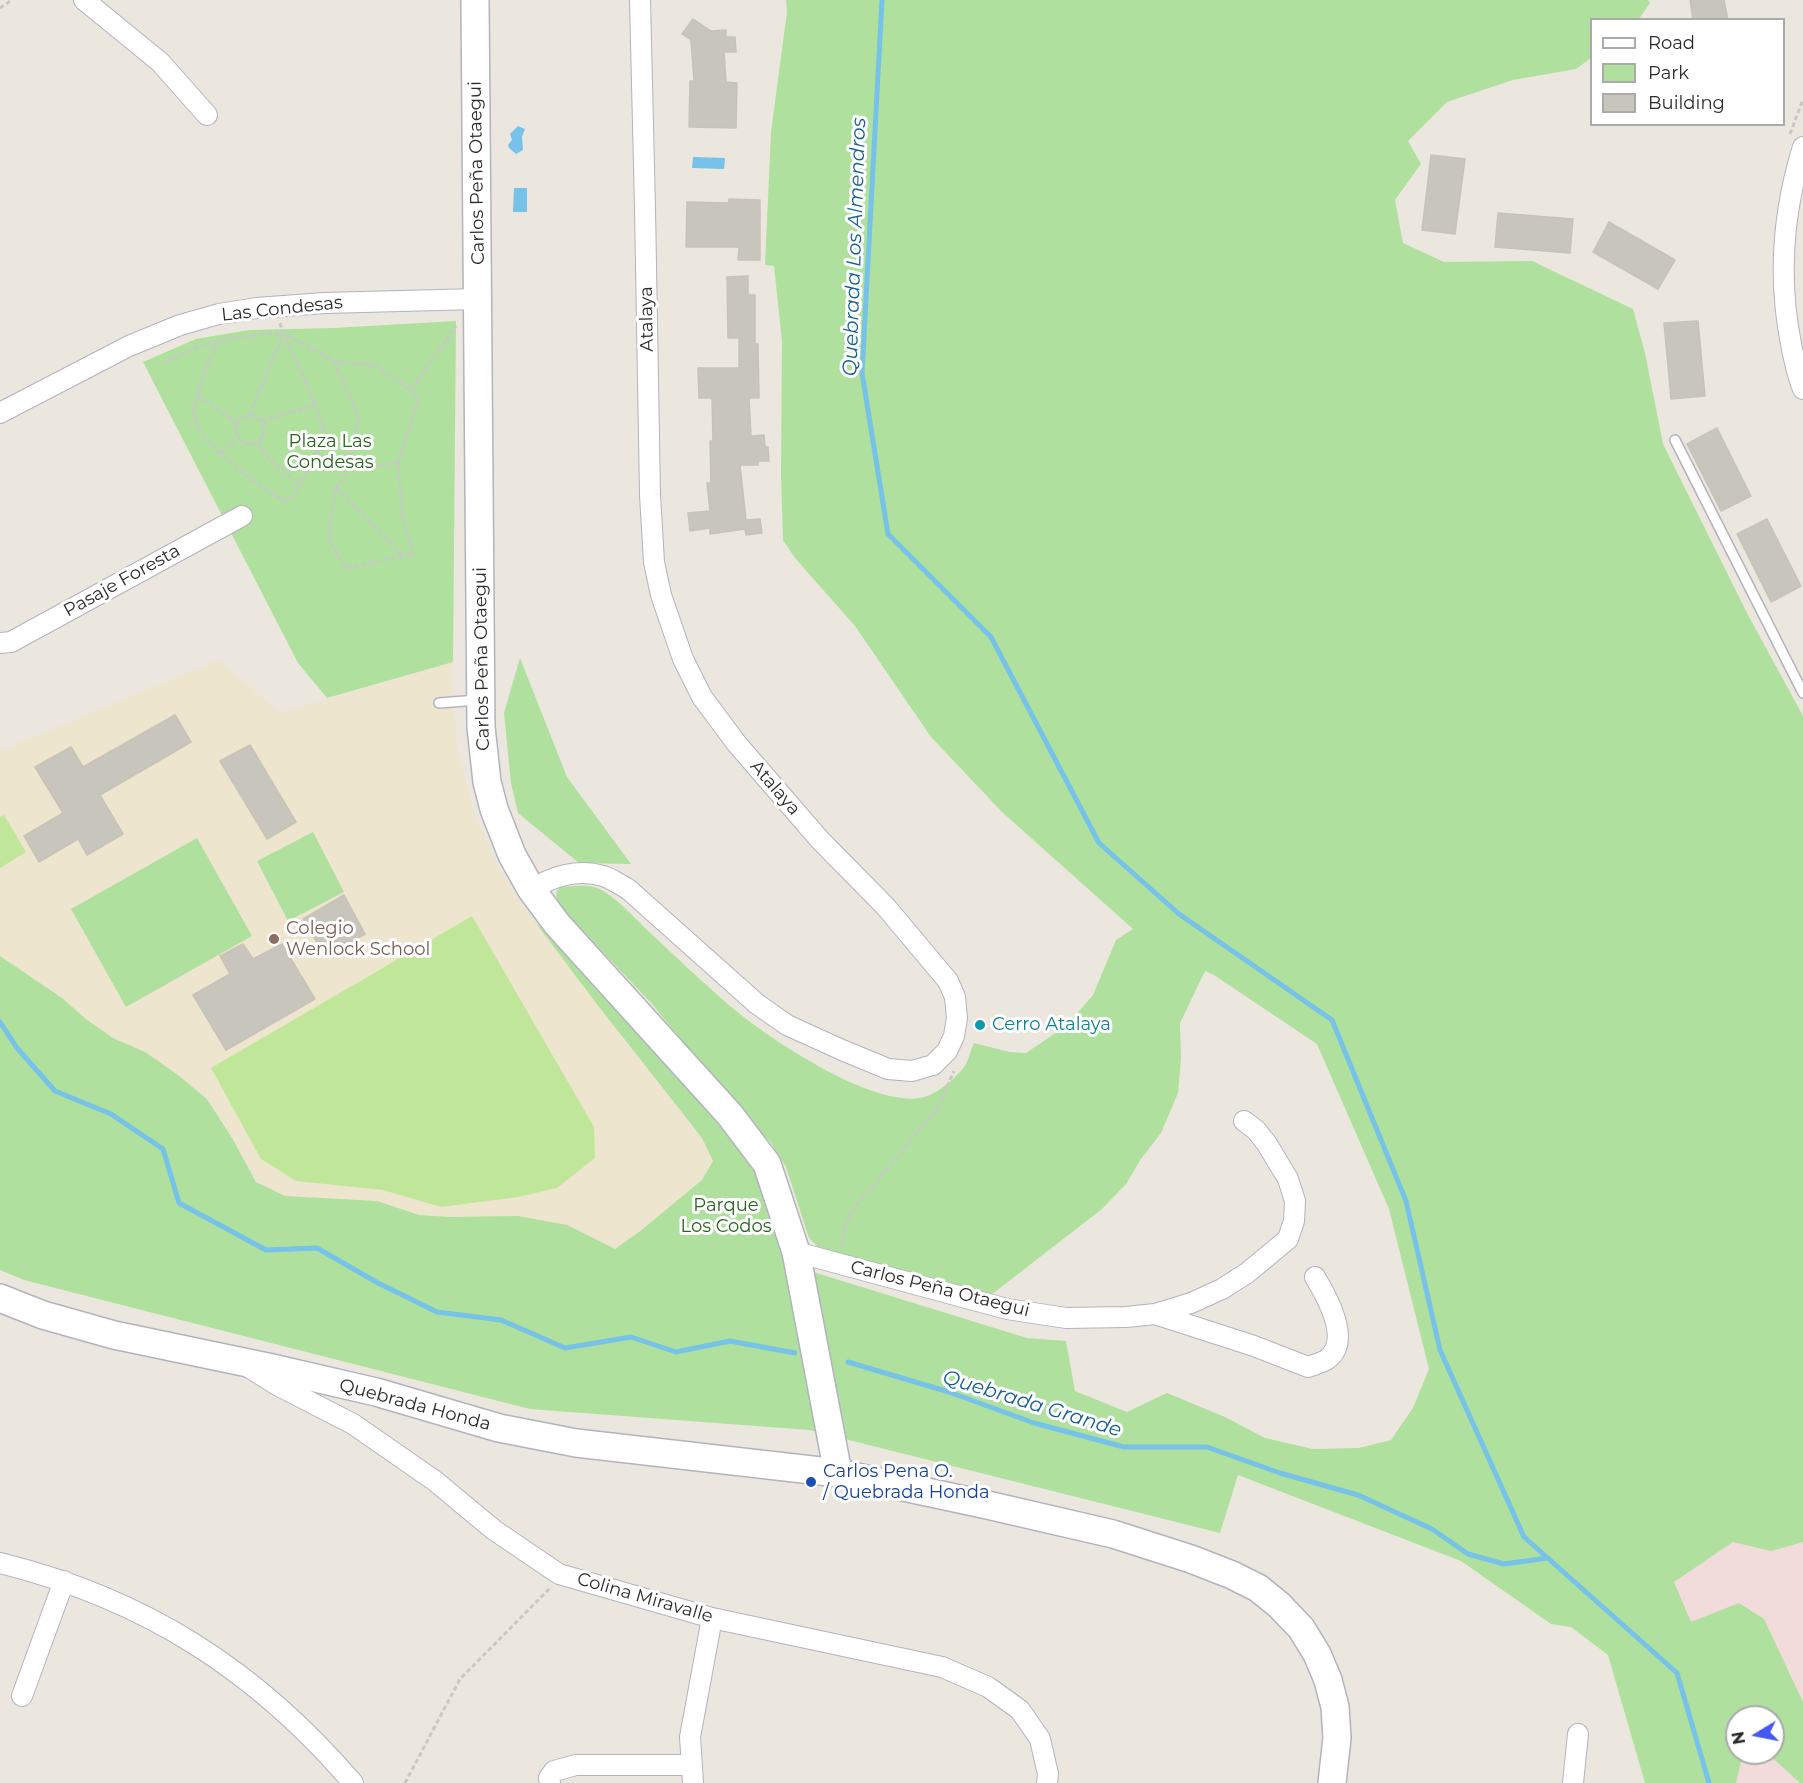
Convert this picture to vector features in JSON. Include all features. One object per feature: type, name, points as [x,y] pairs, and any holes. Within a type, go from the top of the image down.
[{"type":"street","points":[[84,0],[160,62],[207,115]]},
{"type":"street","name":"Carlos Peña Otaegui","points":[[475,0],[481,700],[483,755],[492,800],[503,835],[531,889],[556,924],[730,1115],[767,1164],[796,1252],[838,1473]]},
{"type":"street","name":"Atalaya","points":[[640,0],[650,495],[654,562],[661,595],[683,659],[702,697],[737,744],[820,840],[886,907],[948,981],[955,997],[957,1018],[954,1036]]},
{"type":"street","points":[[1803,147],[1788,216],[1784,270],[1788,328],[1803,389]]},
{"type":"street","name":"Las Condesas","points":[[0,413],[129,346],[180,325],[219,314],[324,303],[478,299]]},
{"type":"street","name":"Pasaje Foresta","points":[[0,643],[11,642],[242,516]]},
{"type":"street","points":[[531,889],[547,880],[570,873],[586,872],[605,876],[627,889],[757,1004],[787,1025],[888,1070],[912,1071],[933,1065],[947,1051],[954,1036]]},
{"type":"street","name":"Carlos Peña Otaegui","points":[[796,1252],[1007,1309],[1066,1317],[1126,1317],[1155,1314],[1191,1303],[1222,1289],[1247,1273],[1287,1239],[1294,1221],[1295,1201],[1288,1179],[1267,1144],[1256,1130],[1244,1121]]},
{"type":"street","points":[[1155,1314],[1254,1346],[1308,1367],[1327,1360],[1337,1347],[1337,1330],[1332,1306],[1316,1277]]},
{"type":"street","name":"Quebrada Honda","points":[[0,1298],[43,1315],[114,1335],[376,1392],[499,1428],[576,1443],[838,1473]]},
{"type":"street","name":"Colina Miravalle","points":[[239,1362],[352,1424],[435,1481],[494,1530],[559,1574],[712,1618],[942,1667],[988,1687],[1020,1710],[1040,1739],[1048,1774],[1047,1783]]},
{"type":"street","points":[[838,1473],[1113,1534],[1191,1559],[1258,1588],[1279,1605],[1301,1628],[1317,1654],[1328,1680],[1335,1707],[1338,1738],[1332,1783]]},
{"type":"street","points":[[0,1563],[64,1581],[103,1596],[178,1633],[213,1655],[278,1706],[308,1733],[353,1783]]},
{"type":"street","points":[[22,1696],[64,1581]]},
{"type":"street","points":[[550,1783],[549,1778],[554,1771],[576,1765],[692,1774],[690,1737],[712,1618]]},
{"type":"street","points":[[1573,1783],[1578,1734]]},
{"type":"lane","points":[[1675,440],[1803,693]]},
{"type":"lane","points":[[439,703],[481,700]]},
{"type":"path","points":[[0,8],[12,0]]},
{"type":"path","points":[[411,390],[447,336],[478,299]]},
{"type":"path","points":[[217,342],[198,395],[194,416],[202,433],[220,454],[277,497],[287,501],[301,483],[322,441],[324,429],[309,389],[283,333],[275,307]]},
{"type":"path","points":[[249,416],[283,333]]},
{"type":"path","points":[[165,361],[217,342],[244,336],[283,333],[334,361],[376,366],[411,390],[418,401],[398,463],[402,513],[413,554],[345,568],[328,537],[336,488],[348,469],[359,417],[334,361]]},
{"type":"path","points":[[198,395],[237,423]]},
{"type":"path","points":[[262,422],[315,405]]},
{"type":"path","points":[[254,416],[262,422],[263,435],[258,442],[244,443],[238,437],[236,428],[240,419],[254,416]]},
{"type":"path","points":[[220,454],[238,437]]},
{"type":"path","points":[[258,442],[270,461],[288,476],[301,483]]},
{"type":"path","points":[[316,452],[348,469],[398,463]]},
{"type":"path","points":[[336,488],[404,556]]},
{"type":"path","points":[[841,1264],[844,1229],[852,1211],[938,1109],[953,1076],[956,1054],[954,1036]]},
{"type":"path","points":[[405,1783],[460,1679],[563,1575]]},
{"type":"shaded area","name":"Colegio Wenlock School","points":[[219,660],[280,713],[453,662],[452,692],[458,753],[474,812],[499,869],[516,896],[596,1003],[702,1139],[713,1161],[702,1180],[615,1249],[567,1225],[419,1215],[377,1201],[285,1196],[256,1182],[207,1099],[145,1052],[113,1038],[87,1020],[62,998],[0,956],[0,751]]},
{"type":"shaded area","points":[[1617,1506],[1771,1550],[1803,1542],[1803,1783],[1723,1783]]},
{"type":"green space","name":"Parque Los Codos","points":[[786,0],[1648,0],[1650,3],[1640,18],[1590,18],[1590,59],[1576,69],[1513,80],[1447,102],[1408,141],[1421,164],[1395,200],[1403,243],[1444,262],[1532,261],[1633,309],[1645,353],[1663,444],[1747,613],[1803,716],[1803,1542],[1771,1551],[1733,1542],[1674,1582],[1691,1622],[1739,1603],[1764,1619],[1803,1702],[1803,1783],[1800,1783],[1780,1765],[1785,1765],[1785,1705],[1725,1705],[1725,1765],[1740,1765],[1736,1783],[1645,1783],[1608,1655],[1571,1627],[1551,1624],[1461,1561],[1238,1475],[1220,1533],[809,1430],[530,1409],[24,1280],[0,1270],[0,956],[62,998],[87,1020],[113,1038],[145,1052],[207,1099],[256,1182],[285,1196],[377,1201],[419,1215],[518,1216],[567,1225],[615,1249],[702,1180],[713,1161],[702,1138],[535,922],[630,1023],[725,1132],[760,1177],[784,1263],[1027,1338],[1066,1341],[1075,1391],[1127,1412],[1167,1393],[1225,1417],[1265,1438],[1313,1449],[1359,1448],[1391,1440],[1413,1408],[1429,1369],[1389,1209],[1317,1044],[1214,975],[1205,971],[1180,1023],[1181,1059],[1178,1093],[1161,1133],[1126,1184],[1102,1209],[991,1295],[819,1248],[809,1238],[786,1167],[771,1143],[734,1104],[652,1004],[566,913],[557,899],[556,892],[561,887],[584,886],[600,889],[621,905],[730,1006],[770,1036],[827,1071],[857,1085],[886,1095],[912,1099],[932,1094],[951,1081],[966,1064],[974,1043],[1009,1052],[1026,1053],[1066,1026],[1093,995],[1116,940],[1133,929],[1002,812],[931,737],[855,626],[795,558],[783,540],[782,341],[774,266],[765,265],[771,132],[787,12]]},
{"type":"green space","name":"Plaza Las Condesas","points":[[456,321],[453,662],[327,698],[298,663],[143,362],[196,339],[249,330]]},
{"type":"green space","points":[[520,658],[567,777],[631,864],[579,863],[518,813],[511,783],[504,713]]},
{"type":"green space","points":[[4,815],[26,852],[0,868],[0,817]]},
{"type":"green space","points":[[313,832],[344,892],[288,921],[257,861]]},
{"type":"green space","points":[[197,838],[252,936],[126,1007],[71,909]]},
{"type":"green space","points":[[472,916],[594,1127],[595,1158],[557,1188],[518,1197],[441,1207],[383,1190],[296,1181],[261,1159],[211,1068]]},
{"type":"water","points":[[518,126],[525,129],[522,137],[523,150],[516,154],[508,145],[512,140],[510,134]]},
{"type":"water","points":[[693,157],[725,158],[724,169],[692,168]]},
{"type":"water","points":[[514,188],[527,188],[527,212],[513,212]]},
{"type":"building","points":[[1690,0],[1724,0],[1728,18],[1693,18]]},
{"type":"building","points":[[693,19],[711,31],[726,30],[726,37],[735,37],[736,52],[724,52],[726,82],[737,83],[736,128],[689,127],[690,81],[694,81],[691,40],[682,34]]},
{"type":"building","points":[[1431,155],[1465,159],[1455,234],[1422,230]]},
{"type":"building","points":[[729,199],[760,200],[760,260],[738,260],[739,247],[686,247],[687,202],[729,203]]},
{"type":"building","points":[[1498,213],[1573,219],[1570,253],[1495,247]]},
{"type":"building","points":[[1609,222],[1675,260],[1658,289],[1593,252]]},
{"type":"building","points":[[748,276],[748,295],[755,295],[755,344],[758,344],[759,398],[749,398],[751,436],[764,435],[769,461],[758,461],[758,465],[740,465],[746,520],[760,519],[762,533],[746,535],[745,529],[710,534],[710,528],[690,531],[688,513],[710,511],[707,483],[711,483],[712,398],[699,398],[698,368],[739,368],[739,338],[728,338],[727,277]]},
{"type":"building","points":[[1698,321],[1705,396],[1671,399],[1664,323]]},
{"type":"building","points":[[1717,428],[1751,496],[1721,511],[1687,444]]},
{"type":"building","points":[[1767,519],[1801,586],[1771,602],[1737,534]]},
{"type":"building","points":[[175,715],[191,742],[100,795],[123,834],[87,855],[78,839],[39,862],[24,836],[63,813],[35,767],[71,747],[83,767]]},
{"type":"building","points":[[250,745],[296,822],[267,839],[220,761]]},
{"type":"building","points":[[344,895],[365,934],[326,957],[303,919]]},
{"type":"building","points":[[243,944],[253,959],[282,944],[315,999],[226,1050],[193,995],[230,974],[220,956]]},
{"type":"waterway","name":"Quebrada Los Almendros","points":[[882,0],[862,373],[888,534],[991,637],[1099,843],[1179,914],[1332,1020],[1406,1201],[1440,1350],[1524,1537],[1677,1673],[1709,1783]]},
{"type":"waterway","name":"Quebrada Grande","points":[[0,1022],[17,1048],[55,1091],[111,1114],[163,1149],[179,1203],[266,1250],[317,1248],[378,1283],[437,1312],[501,1320],[565,1348],[631,1337],[676,1352],[730,1341],[795,1353]]},
{"type":"waterway","name":"Quebrada Grande","points":[[848,1362],[949,1392],[1034,1423],[1124,1447],[1207,1447],[1280,1473],[1358,1495],[1432,1529],[1468,1554],[1504,1564],[1548,1558]]},
{"type":"place","name":"Colegio Wenlock School","points":[[274,939]]},
{"type":"place","name":"Cerro Atalaya","points":[[980,1025]]},
{"type":"place","name":"Carlos Pena O. / Quebrada Honda","points":[[811,1482]]}]
